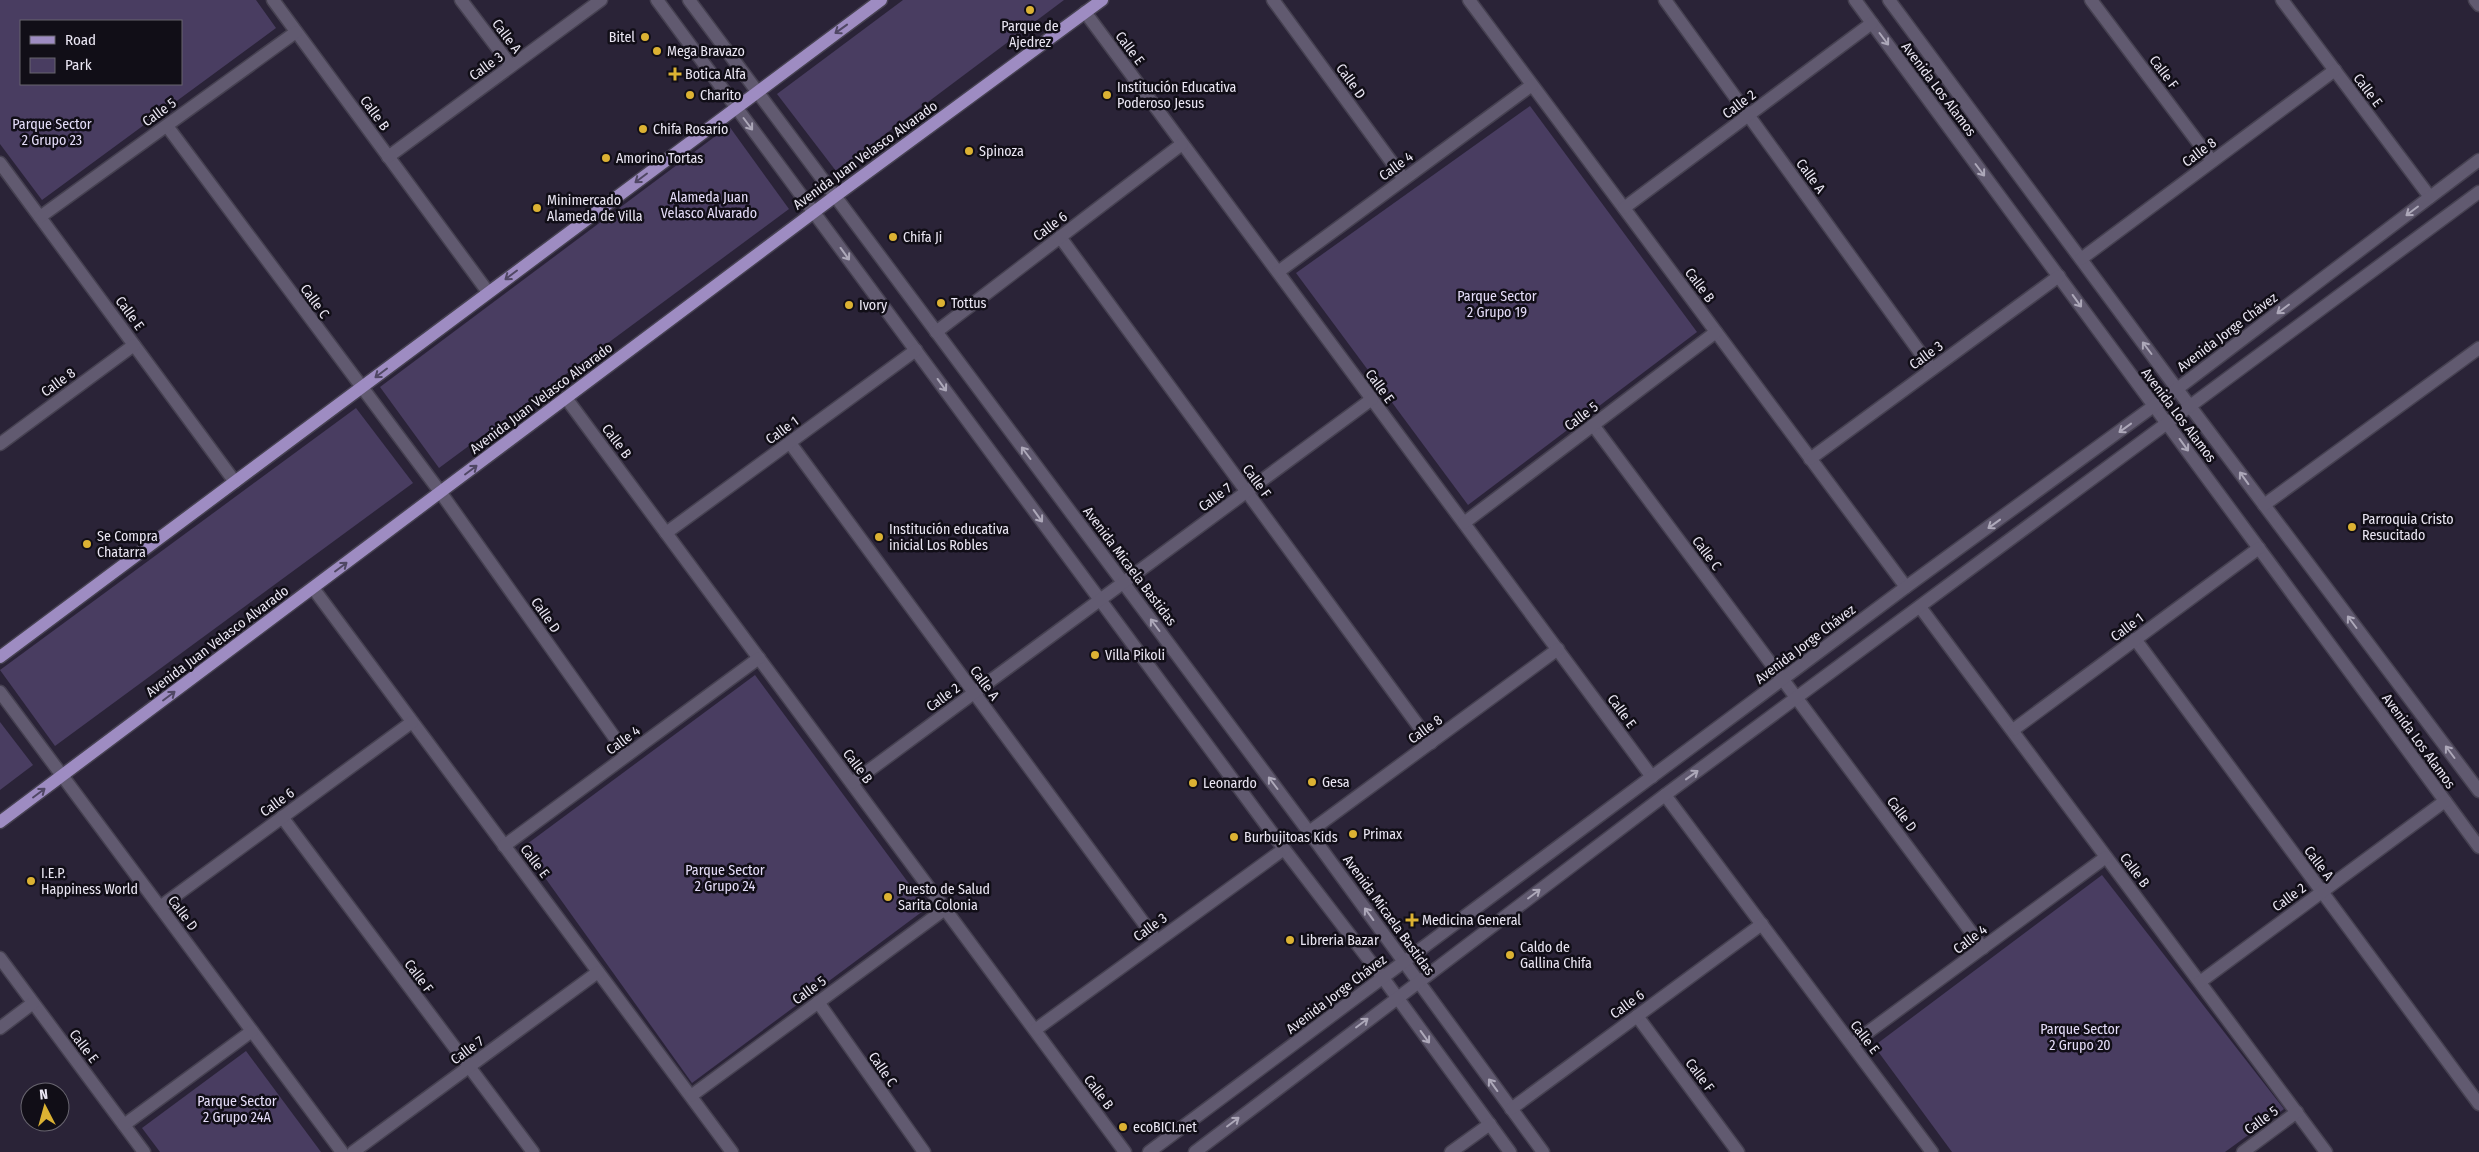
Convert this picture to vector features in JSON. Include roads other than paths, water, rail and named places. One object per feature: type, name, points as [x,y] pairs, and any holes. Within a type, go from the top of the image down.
[{"type":"main road","points":[[0,657],[735,107],[881,0]]},
{"type":"main road","name":"Avenida Juan Velasco Alvarado","points":[[0,822],[834,197],[1102,0]]},
{"type":"street","name":"Calle B","points":[[272,0],[488,292]]},
{"type":"street","name":"Calle A","points":[[461,0],[511,66]]},
{"type":"street","name":"Calle 3","points":[[388,157],[601,0]]},
{"type":"street","points":[[657,0],[1510,1152]]},
{"type":"street","name":"Avenida Micaela Bastidas","points":[[689,0],[1309,832],[1543,1152]]},
{"type":"street","name":"Calle D","points":[[1273,0],[1404,179]]},
{"type":"street","name":"Calle B","points":[[1469,0],[1906,587]]},
{"type":"street","name":"Calle A","points":[[1665,0],[1932,369]]},
{"type":"street","name":"Avenida Los Alamos","points":[[1855,0],[2479,848]]},
{"type":"street","name":"Calle F","points":[[2091,0],[2212,161]]},
{"type":"street","name":"Calle E","points":[[2282,0],[2430,197]]},
{"type":"street","points":[[2475,0],[2479,5]]},
{"type":"street","name":"Avenida Los Alamos","points":[[1894,2],[2177,389],[2479,791]]},
{"type":"street","name":"Calle E","points":[[1085,12],[1652,777]]},
{"type":"street","name":"Calle 2","points":[[1624,208],[1872,23]]},
{"type":"street","name":"Calle 5","points":[[40,217],[296,32]]},
{"type":"street","name":"Calle 8","points":[[2081,259],[2335,70]]},
{"type":"street","name":"Calle 4","points":[[1278,272],[1532,85]]},
{"type":"street","name":"Calle C","points":[[167,126],[360,388],[440,493]]},
{"type":"street","name":"Calle 6","points":[[936,332],[1182,144]]},
{"type":"street","name":"Avenida Jorge Chávez","points":[[1149,1152],[1906,587],[2177,389],[2479,160]]},
{"type":"street","name":"Calle E","points":[[0,163],[235,482]]},
{"type":"street","points":[[1195,1152],[1665,795],[2192,407],[2479,192]]},
{"type":"street","name":"Calle F","points":[[1060,237],[1431,743]]},
{"type":"street","name":"Calle 3","points":[[1810,459],[2059,276]]},
{"type":"street","name":"Calle 5","points":[[1464,523],[1716,332]]},
{"type":"street","name":"Calle 8","points":[[2,437],[134,345]]},
{"type":"street","points":[[2264,506],[2479,348]]},
{"type":"street","name":"Calle 1","points":[[666,533],[916,350]]},
{"type":"street","name":"Calle B","points":[[566,398],[1126,1152]]},
{"type":"street","name":"Calle 7","points":[[1101,600],[1372,399]]},
{"type":"street","name":"Calle C","points":[[1593,425],[1796,698]]},
{"type":"street","name":"Calle A","points":[[790,443],[1157,941]]},
{"type":"street","name":"Calle D","points":[[440,493],[627,755]]},
{"type":"street","name":"Calle 1","points":[[2012,730],[2259,548]]},
{"type":"street","name":"Calle E","points":[[313,588],[732,1152]]},
{"type":"street","name":"Calle 2","points":[[852,783],[1101,600]]},
{"type":"street","name":"Calle B","points":[[1920,606],[2326,1152]]},
{"type":"street","name":"Calle A","points":[[2135,639],[2479,1104]]},
{"type":"street","name":"Calle 8","points":[[1309,832],[1558,650]]},
{"type":"street","name":"Calle 4","points":[[504,846],[759,658]]},
{"type":"street","name":"Calle D","points":[[0,692],[342,1152]]},
{"type":"street","name":"Calle D","points":[[1796,698],[1983,948]]},
{"type":"street","name":"Calle 6","points":[[160,907],[412,722]]},
{"type":"street","name":"Calle E","points":[[1665,795],[1932,1152]]},
{"type":"street","name":"Calle 2","points":[[2200,982],[2445,801]]},
{"type":"street","name":"Calle F","points":[[282,817],[533,1152]]},
{"type":"street","name":"Calle 3","points":[[1035,1030],[1284,849]]},
{"type":"street","name":"Calle 4","points":[[1852,1044],[2106,857]]},
{"type":"street","name":"Calle 5","points":[[691,1096],[945,909]]},
{"type":"street","name":"Calle 6","points":[[1511,1109],[1762,924]]},
{"type":"street","name":"Calle E","points":[[0,958],[144,1152]]},
{"type":"street","name":"Calle 7","points":[[353,1152],[598,972]]},
{"type":"street","name":"Calle C","points":[[818,1002],[924,1152]]},
{"type":"street","points":[[0,1028],[33,1003]]},
{"type":"street","name":"Calle F","points":[[1637,1016],[1738,1152]]},
{"type":"street","points":[[124,1125],[252,1031]]},
{"type":"street","name":"Calle 5","points":[[2242,1152],[2297,1112]]},
{"type":"street","points":[[1451,1152],[1490,1124]]},
{"type":"place","name":"Parque de Ajedrez","points":[[1030,10]]},
{"type":"place","name":"Bitel","points":[[645,37]]},
{"type":"place","name":"Mega Bravazo","points":[[657,51]]},
{"type":"place","name":"Botica Alfa","points":[[675,74]]},
{"type":"place","name":"Charito","points":[[690,95]]},
{"type":"place","name":"Institución Educativa Poderoso Jesus","points":[[1107,95]]},
{"type":"place","name":"Chifa Rosario","points":[[643,129]]},
{"type":"place","name":"Spinoza","points":[[969,151]]},
{"type":"place","name":"Amorino Tortas","points":[[606,158]]},
{"type":"place","name":"Minimercado Alameda de Villa","points":[[537,208]]},
{"type":"place","name":"Chifa Ji","points":[[893,237]]},
{"type":"place","name":"Tottus","points":[[941,303]]},
{"type":"place","name":"Ivory","points":[[849,305]]},
{"type":"place","name":"Parroquia Cristo Resucitado","points":[[2352,527]]},
{"type":"place","name":"Institución educativa inicial Los Robles","points":[[879,537]]},
{"type":"place","name":"Se Compra Chatarra","points":[[87,544]]},
{"type":"place","name":"Villa Pikoli","points":[[1095,655]]},
{"type":"place","name":"Gesa","points":[[1312,782]]},
{"type":"place","name":"Leonardo","points":[[1193,783]]},
{"type":"place","name":"Primax","points":[[1353,834]]},
{"type":"place","name":"Burbujitoas Kids","points":[[1234,837]]},
{"type":"place","name":"I.E.P. Happiness World","points":[[31,881]]},
{"type":"place","name":"Puesto de Salud Sarita Colonia","points":[[888,897]]},
{"type":"place","name":"Medicina General","points":[[1412,920]]},
{"type":"place","name":"Libreria Bazar","points":[[1290,940]]},
{"type":"place","name":"Caldo de Gallina Chifa","points":[[1510,955]]},
{"type":"place","name":"ecoBICI.net","points":[[1123,1127]]},
{"type":"park label","name":"Parque Sector 2 Grupo 23","points":[[52,132]]},
{"type":"park label","name":"Alameda Juan Velasco Alvarado","points":[[709,206]]},
{"type":"park label","name":"Parque Sector 2 Grupo 19","points":[[1497,304]]},
{"type":"park label","name":"Parque Sector 2 Grupo 24","points":[[725,878]]},
{"type":"park label","name":"Parque Sector 2 Grupo 20","points":[[2080,1038]]},
{"type":"park label","name":"Parque Sector 2 Grupo 24A","points":[[237,1110]]}]
